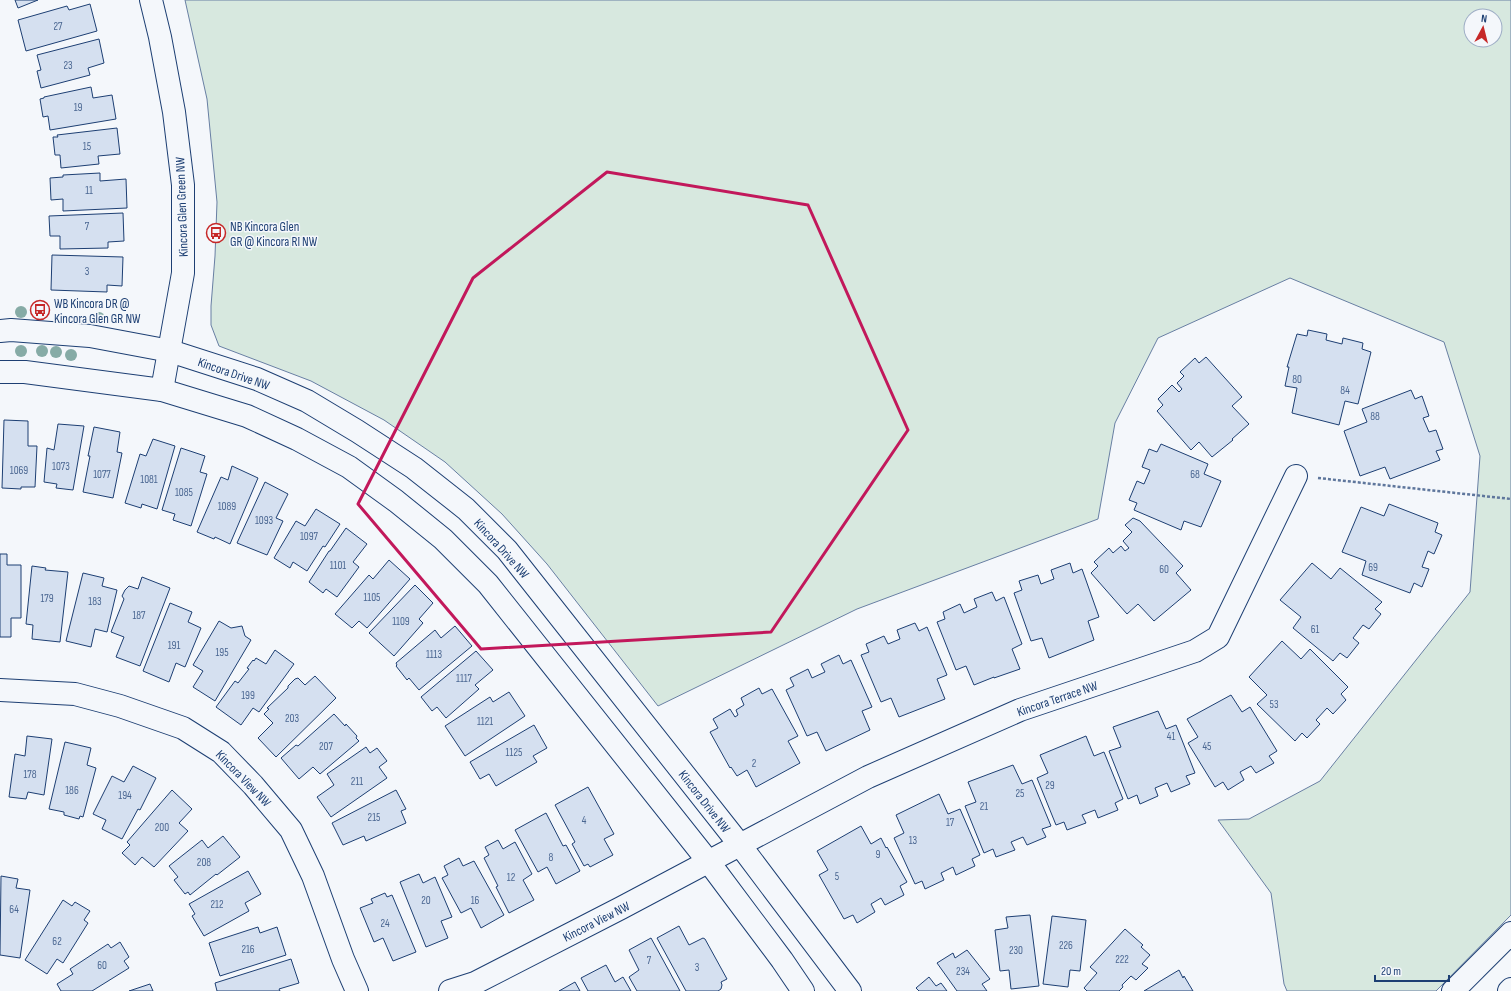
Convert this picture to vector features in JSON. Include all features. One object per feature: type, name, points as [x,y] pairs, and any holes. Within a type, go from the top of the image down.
[{"type":"street","name":"Kincora Glen Green NW","points":[[151,0],[160,37],[174,112],[183,185],[183,273],[162,390]]},
{"type":"street","name":"Kincora Drive NW","points":[[0,331],[11,330],[90,336],[170,351],[257,379],[307,401],[357,430],[414,468],[466,509],[507,550],[740,845],[850,991]]},
{"type":"street","points":[[0,372],[25,372],[162,390],[247,416],[297,438],[349,467],[396,501],[443,540],[488,584],[708,861],[782,960],[803,991]]},
{"type":"street","name":"Kincora Terrace NW","points":[[740,845],[868,777],[1020,710],[1195,651],[1218,637],[1296,476]]},
{"type":"street","name":"Kincora View NW","points":[[0,690],[75,694],[120,706],[183,728],[221,752],[253,785],[292,830],[312,876],[343,959],[357,991]]},
{"type":"street","name":"Kincora View NW","points":[[450,991],[475,983],[740,845]]},
{"type":"street","points":[[1454,991],[1511,933]]},
{"type":"path","points":[[1296,476],[1511,499]]},
{"type":"highlighted area","points":[[607,172],[808,205],[908,430],[771,632],[481,649],[358,504],[473,278]]},
{"type":"shaded area","points":[[185,0],[1511,0],[1511,915],[1436,991],[1287,991],[1284,984],[1271,893],[1218,820],[1249,819],[1320,781],[1470,592],[1480,456],[1444,342],[1290,278],[1158,338],[1115,423],[1098,519],[857,609],[658,706],[547,564],[502,514],[445,462],[384,420],[311,381],[219,346],[211,325],[217,202],[207,99]]},
{"type":"building","points":[[15,0],[38,0],[18,8]]},
{"type":"building","points":[[90,4],[97,31],[26,51],[18,20],[67,6],[69,10]]},
{"type":"building","points":[[99,39],[104,63],[88,68],[90,75],[41,88],[37,71],[41,70],[37,55]]},
{"type":"building","points":[[91,87],[93,98],[112,95],[116,119],[50,130],[48,116],[43,117],[40,99]]},
{"type":"building","points":[[117,128],[120,154],[98,156],[99,164],[61,168],[60,155],[55,155],[53,137],[58,137],[57,135]]},
{"type":"building","points":[[100,173],[100,181],[126,179],[127,208],[63,211],[63,199],[51,200],[50,178],[63,177],[63,175]]},
{"type":"building","points":[[123,213],[124,241],[108,242],[108,248],[60,249],[60,236],[50,236],[49,216]]},
{"type":"building","points":[[52,255],[123,257],[122,286],[107,285],[107,292],[51,290]]},
{"type":"building","points":[[1308,330],[1327,334],[1326,340],[1342,344],[1343,338],[1363,343],[1362,349],[1371,352],[1358,404],[1345,401],[1339,425],[1292,413],[1297,388],[1285,386],[1289,367],[1287,367],[1297,334],[1307,336]]},
{"type":"building","points":[[1206,357],[1242,397],[1232,406],[1249,424],[1232,439],[1233,440],[1212,457],[1199,442],[1191,450],[1157,411],[1163,405],[1158,399],[1172,385],[1179,392],[1182,389],[1177,383],[1184,376],[1180,372],[1195,358],[1199,363]]},
{"type":"building","points":[[1411,390],[1415,399],[1422,396],[1429,416],[1423,418],[1429,432],[1436,430],[1443,449],[1436,451],[1440,460],[1390,479],[1385,467],[1360,476],[1344,431],[1367,422],[1362,409]]},
{"type":"building","points":[[4,420],[28,421],[28,446],[37,446],[35,487],[21,487],[21,489],[2,488]]},
{"type":"building","points":[[58,424],[84,426],[73,490],[56,488],[57,484],[44,482],[47,448],[54,450]]},
{"type":"building","points":[[94,427],[120,432],[117,452],[122,453],[113,498],[83,492]]},
{"type":"building","points":[[153,439],[175,446],[157,509],[142,504],[141,508],[125,503],[140,454],[146,456]]},
{"type":"building","points":[[1161,444],[1208,464],[1204,474],[1221,481],[1201,527],[1184,521],[1181,530],[1134,510],[1137,503],[1129,500],[1137,481],[1144,484],[1150,470],[1142,467],[1149,449],[1157,452]]},
{"type":"building","points":[[181,448],[205,456],[200,472],[207,474],[191,526],[173,520],[175,514],[162,510]]},
{"type":"building","points":[[232,466],[258,478],[230,544],[215,537],[214,539],[197,532],[221,477],[228,480]]},
{"type":"building","points":[[265,482],[288,494],[276,518],[283,521],[267,555],[237,543]]},
{"type":"building","points":[[1389,504],[1438,523],[1435,532],[1442,535],[1434,554],[1428,551],[1422,567],[1429,569],[1422,587],[1414,583],[1410,593],[1362,575],[1366,561],[1342,552],[1361,507],[1384,516]]},
{"type":"building","points":[[316,509],[340,524],[325,547],[323,546],[307,571],[293,562],[290,568],[274,558],[296,521],[305,526]]},
{"type":"building","points":[[1133,518],[1140,521],[1183,566],[1176,573],[1191,590],[1154,621],[1138,604],[1127,614],[1091,573],[1098,566],[1094,562],[1109,548],[1113,553],[1121,546],[1125,551],[1129,548],[1123,541],[1132,532],[1125,525]]},
{"type":"building","points":[[346,528],[367,544],[353,562],[359,567],[337,597],[326,589],[323,593],[309,582]]},
{"type":"building","points":[[0,554],[7,554],[7,565],[21,565],[21,618],[11,618],[11,637],[0,637]]},
{"type":"building","points":[[389,560],[410,579],[367,628],[359,621],[352,628],[335,614],[369,575],[373,579]]},
{"type":"building","points":[[1070,563],[1073,573],[1082,569],[1099,617],[1088,621],[1094,640],[1049,658],[1042,638],[1031,641],[1014,593],[1022,590],[1019,581],[1038,575],[1041,584],[1054,579],[1051,570]]},
{"type":"building","points":[[1312,563],[1331,579],[1340,568],[1382,602],[1375,609],[1381,614],[1369,629],[1363,625],[1353,638],[1359,643],[1347,658],[1340,653],[1333,661],[1293,628],[1301,617],[1280,600]]},
{"type":"building","points":[[32,566],[46,568],[45,570],[68,572],[60,642],[32,639],[33,625],[26,624]]},
{"type":"building","points":[[83,573],[104,578],[102,586],[117,590],[107,632],[95,629],[91,647],[66,641]]},
{"type":"building","points":[[142,577],[170,588],[140,666],[116,657],[124,637],[111,632],[124,599],[122,596],[125,590],[129,586],[138,589]]},
{"type":"building","points":[[415,585],[433,603],[419,619],[423,623],[394,656],[369,633]]},
{"type":"building","points":[[992,592],[996,601],[1004,597],[1022,644],[1012,649],[1020,669],[974,685],[966,666],[956,670],[937,622],[945,619],[943,612],[960,604],[964,613],[977,607],[974,599]]},
{"type":"building","points":[[170,603],[192,612],[188,622],[201,628],[185,667],[176,663],[169,682],[143,671]]},
{"type":"building","points":[[219,621],[231,628],[242,626],[245,636],[251,640],[215,701],[193,687],[203,671],[193,665]]},
{"type":"building","points":[[915,623],[919,631],[927,627],[947,675],[937,679],[945,699],[899,717],[891,698],[881,702],[861,655],[869,652],[866,644],[884,636],[888,644],[900,639],[897,630]]},
{"type":"building","points":[[455,626],[472,646],[419,690],[409,678],[407,680],[396,666],[396,663],[435,630],[441,638]]},
{"type":"building","points":[[1282,641],[1301,659],[1310,649],[1348,687],[1341,694],[1346,700],[1333,714],[1327,708],[1316,720],[1320,724],[1307,738],[1302,733],[1295,741],[1257,704],[1267,695],[1249,677]]},
{"type":"building","points":[[275,650],[294,664],[259,712],[253,708],[241,725],[216,707],[235,681],[238,683],[249,669],[247,668],[253,660],[254,661],[256,658],[266,664]]},
{"type":"building","points":[[476,651],[493,670],[475,685],[479,689],[446,718],[437,707],[432,711],[421,697]]},
{"type":"building","points":[[839,655],[843,664],[851,660],[872,707],[862,711],[870,730],[826,751],[817,732],[807,736],[786,690],[794,686],[790,678],[808,669],[812,678],[825,672],[821,664]]},
{"type":"building","points":[[315,676],[336,698],[276,757],[258,738],[273,723],[264,714],[269,709],[267,708],[288,688],[288,686],[295,679],[298,678],[305,685]]},
{"type":"building","points":[[759,688],[762,694],[772,689],[798,736],[788,741],[800,763],[756,787],[747,770],[737,776],[731,767],[730,768],[710,732],[718,728],[713,719],[730,709],[735,717],[738,715],[736,710],[744,705],[741,698]]},
{"type":"building","points":[[509,692],[525,716],[465,756],[445,726],[490,697],[493,702]]},
{"type":"building","points":[[1231,695],[1242,712],[1250,707],[1277,751],[1269,756],[1274,763],[1256,773],[1251,766],[1240,772],[1244,780],[1228,790],[1223,782],[1215,787],[1188,743],[1198,737],[1187,719]]},
{"type":"building","points":[[1158,711],[1166,729],[1176,725],[1195,773],[1186,776],[1190,784],[1171,792],[1167,783],[1155,788],[1158,796],[1140,804],[1137,795],[1128,799],[1109,751],[1121,747],[1113,727]]},
{"type":"building","points":[[334,714],[345,726],[346,724],[357,736],[356,738],[359,741],[320,774],[313,767],[299,779],[281,758],[296,745],[298,746]]},
{"type":"building","points":[[534,725],[547,748],[533,756],[537,762],[496,786],[489,774],[480,779],[470,762]]},
{"type":"building","points":[[27,736],[52,739],[44,795],[28,792],[26,799],[9,797],[15,754],[25,756]]},
{"type":"building","points":[[1086,736],[1094,756],[1104,752],[1123,799],[1115,803],[1118,810],[1098,818],[1095,810],[1082,815],[1086,823],[1067,830],[1064,822],[1056,825],[1037,778],[1048,773],[1040,755]]},
{"type":"building","points":[[65,742],[91,748],[87,765],[96,768],[83,817],[80,816],[79,819],[64,815],[64,812],[49,809]]},
{"type":"building","points":[[366,747],[370,753],[377,748],[387,761],[379,767],[387,778],[331,817],[317,797],[334,785],[327,774]]},
{"type":"building","points":[[1013,765],[1022,784],[1032,780],[1051,826],[1042,829],[1046,837],[1027,845],[1023,837],[1011,842],[1015,850],[996,857],[993,849],[984,853],[965,806],[976,802],[968,782]]},
{"type":"building","points":[[133,766],[156,778],[140,810],[138,809],[122,839],[102,829],[106,820],[93,814],[112,776],[124,782]]},
{"type":"building","points":[[588,787],[614,834],[604,839],[613,855],[590,867],[588,864],[584,866],[572,844],[575,842],[555,805]]},
{"type":"building","points":[[172,790],[192,809],[179,823],[188,831],[154,867],[142,857],[135,865],[122,853],[130,845],[127,842]]},
{"type":"building","points":[[396,790],[406,809],[401,811],[406,823],[366,841],[364,836],[343,845],[332,823]]},
{"type":"building","points":[[939,794],[948,814],[960,809],[980,855],[972,859],[975,866],[956,875],[953,867],[941,873],[944,880],[925,889],[922,881],[915,884],[894,838],[904,833],[896,815]]},
{"type":"building","points":[[546,813],[563,846],[566,845],[580,871],[556,884],[547,867],[538,872],[515,830]]},
{"type":"building","points":[[861,826],[871,844],[881,838],[907,882],[900,886],[904,895],[885,905],[881,898],[871,904],[875,912],[857,923],[853,915],[844,919],[819,875],[828,870],[817,851]]},
{"type":"building","points":[[223,836],[240,857],[190,895],[188,892],[185,894],[174,880],[178,877],[169,866],[202,840],[208,848]]},
{"type":"building","points":[[498,840],[503,849],[515,842],[532,874],[523,880],[534,900],[509,913],[484,858],[489,855],[485,847]]},
{"type":"building","points":[[459,858],[463,866],[474,861],[504,915],[481,928],[471,908],[461,913],[442,878],[448,875],[444,866]]},
{"type":"building","points":[[248,871],[261,894],[245,903],[249,911],[204,936],[192,916],[195,914],[189,904]]},
{"type":"building","points":[[419,874],[423,883],[435,877],[452,917],[441,921],[448,938],[426,947],[400,882]]},
{"type":"building","points":[[1,876],[18,879],[16,888],[30,890],[20,958],[0,955]]},
{"type":"building","points":[[385,893],[387,897],[392,895],[416,952],[393,961],[383,938],[374,942],[360,908],[373,903],[371,899]]},
{"type":"building","points":[[63,900],[72,906],[75,902],[90,911],[84,920],[88,923],[63,963],[57,959],[47,974],[25,960]]},
{"type":"building","points":[[1030,915],[1039,986],[1011,989],[1009,970],[1000,971],[995,930],[1008,928],[1006,917]]},
{"type":"building","points":[[1052,916],[1086,920],[1080,971],[1070,970],[1068,987],[1043,984]]},
{"type":"building","points":[[679,926],[689,945],[703,938],[705,939],[727,979],[721,982],[721,989],[718,991],[686,991],[657,938]]},
{"type":"building","points":[[258,927],[260,933],[277,927],[286,955],[220,976],[209,943]]},
{"type":"building","points":[[1125,929],[1143,945],[1141,947],[1150,955],[1142,964],[1148,968],[1136,980],[1131,976],[1122,985],[1123,987],[1119,991],[1087,991],[1084,988],[1097,973],[1090,967]]},
{"type":"building","points":[[651,938],[680,991],[637,991],[629,977],[639,970],[629,950]]},
{"type":"building","points":[[120,942],[129,957],[124,961],[129,968],[92,991],[61,991],[57,984],[73,974],[70,969],[108,944],[111,948]]},
{"type":"building","points":[[967,950],[990,979],[982,984],[987,991],[957,991],[937,963],[953,953],[955,958]]},
{"type":"building","points":[[291,959],[299,983],[279,989],[280,991],[217,991],[215,983]]},
{"type":"building","points":[[606,965],[615,982],[623,977],[631,991],[588,991],[581,978]]},
{"type":"building","points":[[1179,970],[1193,991],[1144,991]]},
{"type":"building","points":[[929,977],[936,986],[941,983],[947,991],[919,991],[916,988]]},
{"type":"building","points":[[575,982],[580,991],[559,991]]},
{"type":"building","points":[[150,984],[153,991],[129,991]]},
{"type":"place","name":"NB Kincora Glen GR @ Kincora RI NW","points":[[216,233]]},
{"type":"place","name":"WB Kincora DR @ Kincora Glen GR NW","points":[[40,310]]}]
